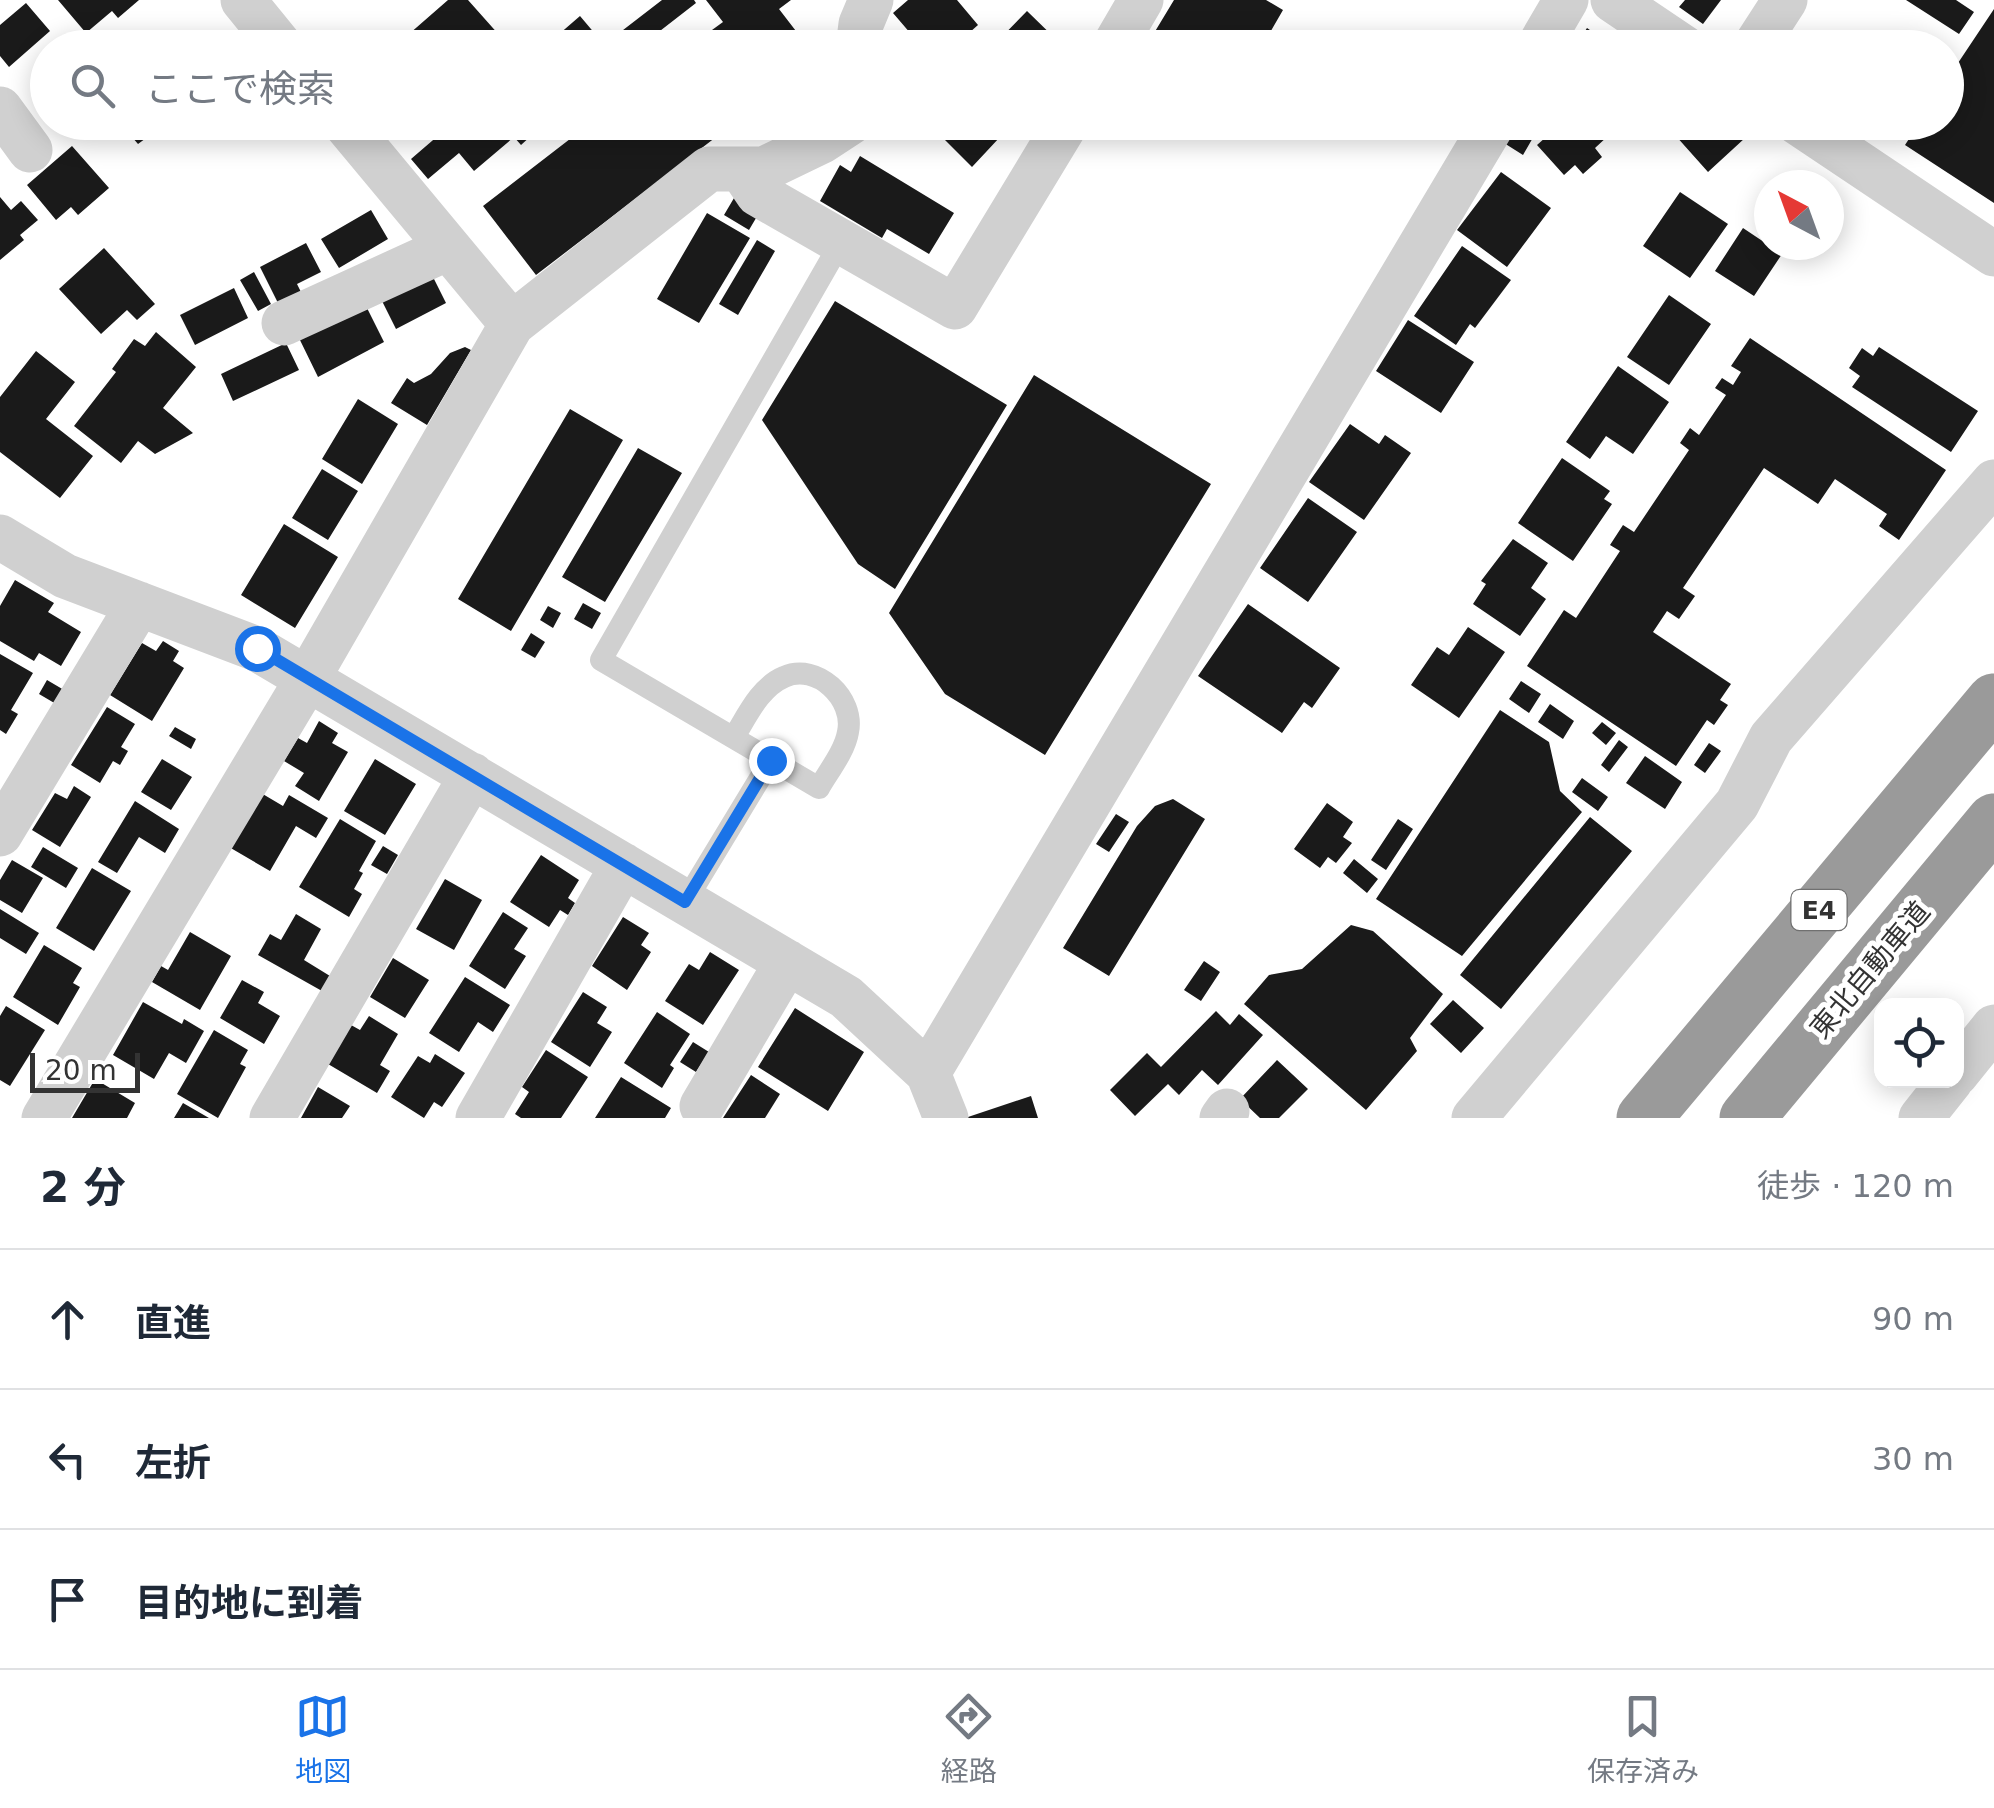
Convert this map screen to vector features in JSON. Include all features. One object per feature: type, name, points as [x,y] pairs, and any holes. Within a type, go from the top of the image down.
[{"type":"highway","name":"E4","points":[[1644,1118],[1994,701]]},
{"type":"highway","name":"東北自動車道","points":[[1747,1118],[1994,821]]},
{"type":"street","points":[[243,0],[267,30]]},
{"type":"street","points":[[860,30],[871,0]]},
{"type":"street","points":[[1123,30],[1141,0]]},
{"type":"street","points":[[1548,30],[1566,0]]},
{"type":"street","points":[[1613,0],[1657,30]]},
{"type":"street","points":[[1766,30],[1785,0]]},
{"type":"street","points":[[0,109],[30,150]]},
{"type":"street","points":[[359,140],[512,324]]},
{"type":"street","points":[[44,1118],[308,678],[512,324],[708,169],[764,169],[824,140]]},
{"type":"street","points":[[742,169],[758,194],[955,308],[1056,140]]},
{"type":"street","points":[[928,1074],[1483,140]]},
{"type":"street","points":[[1824,140],[1994,254]]},
{"type":"street","points":[[284,323],[448,248]]},
{"type":"street","points":[[1474,1118],[1737,804],[1771,738],[1994,482]]},
{"type":"street","points":[[0,536],[66,576],[257,648],[846,996],[928,1074],[946,1118]]},
{"type":"street","points":[[0,834],[17,768],[139,604]]},
{"type":"street","points":[[272,1118],[472,776]]},
{"type":"street","points":[[478,1118],[623,865]]},
{"type":"street","points":[[702,1106],[788,962]]},
{"type":"street","points":[[1964,1064],[1994,1026]]},
{"type":"street","points":[[1921,1118],[1945,1088]]},
{"type":"lane","points":[[734,737],[760,695],[783,677],[803,672],[822,679],[842,699],[850,716],[848,736],[819,788],[601,660],[841,242]]},
{"type":"lane","points":[[685,902],[771,760]]},
{"type":"building","points":[[58,0],[139,0],[118,18],[112,11],[90,30],[83,30]]},
{"type":"building","points":[[448,0],[468,0],[495,30],[414,30]]},
{"type":"building","points":[[662,0],[696,3],[661,30],[623,30]]},
{"type":"building","points":[[706,0],[791,0],[779,9],[795,30],[712,30],[723,22]]},
{"type":"building","points":[[908,0],[957,0],[978,25],[972,30],[908,30],[893,13]]},
{"type":"building","points":[[1174,0],[1266,0],[1283,10],[1271,30],[1156,30]]},
{"type":"building","points":[[1685,0],[1721,0],[1703,24],[1679,7]]},
{"type":"building","points":[[1906,0],[1956,0],[1974,12],[1962,30],[1953,30]]},
{"type":"building","points":[[26,3],[49,30],[30,30],[30,49],[9,67],[0,56],[0,25]]},
{"type":"building","points":[[1994,9],[1994,203],[1905,145],[1908,140],[1964,140],[1964,54]]},
{"type":"building","points":[[1027,11],[1047,30],[1009,30]]},
{"type":"building","points":[[580,16],[592,30],[564,30]]},
{"type":"building","points":[[433,140],[510,140],[474,171],[459,153],[428,179],[411,159]]},
{"type":"building","points":[[569,140],[712,140],[536,275],[483,206]]},
{"type":"building","points":[[945,140],[997,140],[972,167]]},
{"type":"building","points":[[1506,140],[1532,140],[1523,155],[1504,143]]},
{"type":"building","points":[[1543,140],[1604,140],[1595,148],[1602,157],[1583,174],[1575,165],[1564,175],[1537,145]]},
{"type":"building","points":[[1679,140],[1743,140],[1708,172]]},
{"type":"building","points":[[72,146],[109,188],[78,215],[71,207],[56,220],[27,185]]},
{"type":"building","points":[[860,156],[954,213],[929,254],[887,229],[882,238],[820,201],[840,165],[851,172]]},
{"type":"building","points":[[1501,172],[1551,208],[1507,267],[1457,230]]},
{"type":"building","points":[[1680,192],[1728,224],[1690,278],[1643,246]]},
{"type":"building","points":[[0,197],[11,210],[21,201],[38,220],[20,235],[24,240],[0,260]]},
{"type":"building","points":[[734,198],[759,213],[749,230],[724,215]]},
{"type":"building","points":[[371,210],[388,239],[339,268],[321,239]]},
{"type":"building","points":[[707,213],[750,238],[699,323],[657,299]]},
{"type":"building","points":[[1743,228],[1754,235],[1754,260],[1778,260],[1754,296],[1715,271]]},
{"type":"building","points":[[757,240],[775,251],[738,315],[719,304]]},
{"type":"building","points":[[306,243],[321,272],[297,284],[303,296],[280,307],[260,267]]},
{"type":"building","points":[[1462,246],[1511,280],[1475,328],[1470,324],[1456,345],[1414,316]]},
{"type":"building","points":[[104,248],[155,304],[137,320],[127,310],[101,334],[59,289]]},
{"type":"building","points":[[430,271],[446,303],[396,329],[380,297]]},
{"type":"building","points":[[254,272],[271,304],[258,311],[240,280]]},
{"type":"building","points":[[234,288],[248,318],[195,345],[180,315]]},
{"type":"building","points":[[1669,295],[1711,324],[1669,385],[1627,357]]},
{"type":"building","points":[[835,301],[1007,405],[895,589],[858,564],[762,420]]},
{"type":"building","points":[[364,302],[384,342],[318,377],[298,336]]},
{"type":"building","points":[[1408,320],[1474,362],[1441,413],[1376,371]]},
{"type":"building","points":[[156,332],[196,367],[163,408],[193,433],[155,454],[138,441],[121,463],[74,426],[116,372],[112,369],[134,339],[145,346]]},
{"type":"building","points":[[1750,338],[1946,470],[1899,540],[1879,526],[1887,514],[1835,479],[1818,504],[1764,468],[1683,588],[1695,596],[1679,619],[1667,611],[1653,632],[1731,684],[1720,700],[1728,705],[1714,725],[1707,720],[1676,766],[1527,666],[1564,610],[1576,618],[1620,551],[1610,545],[1623,525],[1634,532],[1689,450],[1680,443],[1690,428],[1699,435],[1726,395],[1715,388],[1722,378],[1733,385],[1741,372],[1731,366]]},
{"type":"building","points":[[286,343],[299,370],[233,401],[221,374]]},
{"type":"building","points":[[465,347],[471,350],[427,425],[391,403],[407,378],[414,383],[431,374],[450,353]]},
{"type":"building","points":[[1879,347],[1978,411],[1951,452],[1852,387],[1860,376],[1849,368],[1862,348],[1873,356]]},
{"type":"building","points":[[36,351],[75,382],[46,419],[93,456],[60,498],[0,452],[0,397]]},
{"type":"building","points":[[1618,366],[1669,402],[1633,454],[1606,436],[1590,459],[1566,442]]},
{"type":"building","points":[[1034,375],[1211,484],[1045,755],[945,694],[889,613]]},
{"type":"building","points":[[358,399],[398,424],[362,484],[322,459]]},
{"type":"building","points":[[570,409],[623,440],[511,631],[458,599]]},
{"type":"building","points":[[1350,424],[1379,444],[1385,435],[1411,453],[1364,520],[1309,482]]},
{"type":"building","points":[[638,448],[682,473],[605,602],[562,577]]},
{"type":"building","points":[[1562,458],[1610,491],[1604,499],[1612,504],[1573,561],[1518,523]]},
{"type":"building","points":[[322,469],[358,491],[328,540],[292,518]]},
{"type":"building","points":[[1308,498],[1357,532],[1308,602],[1260,568]]},
{"type":"building","points":[[284,524],[338,557],[295,628],[241,595]]},
{"type":"building","points":[[1513,539],[1548,563],[1531,588],[1546,599],[1520,636],[1473,604],[1486,584],[1481,581]]},
{"type":"building","points":[[15,580],[54,603],[48,612],[81,632],[61,666],[39,653],[34,661],[0,641],[0,606]]},
{"type":"building","points":[[583,603],[601,613],[592,629],[574,619]]},
{"type":"building","points":[[1248,604],[1340,668],[1312,708],[1304,702],[1282,733],[1198,676]]},
{"type":"building","points":[[548,606],[561,613],[553,628],[540,620]]},
{"type":"building","points":[[1468,627],[1505,652],[1459,718],[1411,685],[1437,647],[1449,655]]},
{"type":"building","points":[[531,633],[545,642],[535,658],[521,650]]},
{"type":"building","points":[[163,641],[179,651],[173,661],[184,668],[152,721],[110,695],[142,643],[156,651]]},
{"type":"building","points":[[0,654],[33,673],[11,710],[18,714],[6,734],[0,730]]},
{"type":"building","points":[[47,680],[64,690],[56,704],[39,694]]},
{"type":"building","points":[[1521,681],[1541,694],[1529,713],[1509,699]]},
{"type":"building","points":[[1550,704],[1574,721],[1563,739],[1538,722]]},
{"type":"building","points":[[107,707],[135,724],[121,747],[128,751],[120,765],[113,761],[100,783],[71,765]]},
{"type":"building","points":[[1500,710],[1549,742],[1560,791],[1582,812],[1462,956],[1376,899]]},
{"type":"building","points":[[319,721],[338,733],[332,743],[348,752],[319,801],[295,786],[304,773],[284,761],[298,738],[307,743]]},
{"type":"building","points":[[1602,722],[1616,733],[1606,745],[1592,733]]},
{"type":"building","points":[[175,727],[196,739],[191,749],[169,736]]},
{"type":"building","points":[[1619,740],[1628,747],[1609,772],[1601,765]]},
{"type":"building","points":[[1709,743],[1721,751],[1705,773],[1694,765]]},
{"type":"building","points":[[1645,756],[1682,782],[1665,809],[1626,783]]},
{"type":"building","points":[[162,759],[192,777],[171,810],[141,792]]},
{"type":"building","points":[[375,759],[416,784],[385,835],[344,811]]},
{"type":"building","points":[[1582,778],[1608,797],[1598,811],[1572,792]]},
{"type":"building","points":[[74,786],[91,797],[60,847],[32,830],[55,793],[67,799]]},
{"type":"building","points":[[261,793],[283,806],[289,795],[328,818],[316,838],[296,826],[270,871],[229,847]]},
{"type":"building","points":[[1173,799],[1205,819],[1109,976],[1063,948],[1137,826],[1155,806]]},
{"type":"building","points":[[135,801],[179,829],[165,853],[139,837],[117,873],[98,862]]},
{"type":"building","points":[[1327,803],[1353,822],[1343,837],[1352,843],[1336,863],[1328,857],[1320,868],[1294,849]]},
{"type":"building","points":[[1116,814],[1129,822],[1109,852],[1096,844]]},
{"type":"building","points":[[1590,817],[1632,851],[1501,1009],[1460,975]]},
{"type":"building","points":[[340,819],[376,841],[359,871],[363,873],[354,889],[362,894],[349,917],[299,887]]},
{"type":"building","points":[[1398,819],[1413,829],[1386,870],[1371,860]]},
{"type":"building","points":[[383,846],[398,855],[387,874],[371,865]]},
{"type":"building","points":[[43,847],[78,868],[66,888],[31,867]]},
{"type":"building","points":[[541,855],[579,880],[568,898],[575,903],[568,915],[560,910],[549,927],[510,902]]},
{"type":"building","points":[[1354,859],[1378,879],[1367,893],[1343,873]]},
{"type":"building","points":[[12,860],[43,878],[22,913],[0,900],[0,880]]},
{"type":"building","points":[[92,868],[131,891],[94,951],[56,928]]},
{"type":"building","points":[[445,879],[482,900],[454,950],[416,929]]},
{"type":"building","points":[[0,909],[39,933],[26,954],[0,938]]},
{"type":"building","points":[[503,912],[528,928],[514,949],[526,956],[505,989],[469,966]]},
{"type":"building","points":[[296,914],[321,929],[304,960],[330,976],[322,991],[258,955],[270,934],[281,940]]},
{"type":"building","points":[[623,917],[649,933],[641,945],[651,952],[627,990],[592,966]]},
{"type":"building","points":[[1351,925],[1373,931],[1443,994],[1410,1038],[1417,1051],[1366,1110],[1244,1004],[1269,975],[1302,969]]},
{"type":"building","points":[[190,932],[231,956],[200,1010],[152,982],[161,966],[168,970]]},
{"type":"building","points":[[44,945],[82,968],[73,983],[80,987],[58,1025],[13,997]]},
{"type":"building","points":[[710,952],[739,970],[703,1025],[665,1001],[689,964],[699,970]]},
{"type":"building","points":[[393,958],[429,980],[405,1018],[370,997]]},
{"type":"building","points":[[1204,961],[1220,972],[1201,1001],[1184,990]]},
{"type":"building","points":[[465,977],[510,1005],[493,1032],[478,1022],[459,1052],[429,1033]]},
{"type":"building","points":[[242,980],[264,992],[258,1003],[280,1016],[264,1044],[220,1018]]},
{"type":"building","points":[[583,992],[607,1007],[597,1023],[612,1032],[590,1067],[551,1042]]},
{"type":"building","points":[[1453,1000],[1484,1028],[1461,1053],[1430,1024]]},
{"type":"building","points":[[143,1002],[182,1024],[184,1019],[204,1031],[186,1063],[169,1053],[154,1079],[113,1055]]},
{"type":"building","points":[[6,1006],[45,1030],[10,1086],[0,1080],[0,1016]]},
{"type":"building","points":[[795,1008],[864,1052],[828,1111],[758,1067]]},
{"type":"building","points":[[1216,1011],[1230,1025],[1239,1014],[1263,1035],[1218,1085],[1202,1070],[1179,1095],[1168,1084],[1135,1116],[1110,1090],[1147,1053],[1161,1067]]},
{"type":"building","points":[[657,1012],[690,1034],[670,1065],[674,1068],[662,1088],[624,1063]]},
{"type":"building","points":[[369,1016],[398,1034],[380,1065],[390,1071],[377,1093],[328,1064],[351,1025],[360,1030]]},
{"type":"building","points":[[214,1030],[248,1050],[240,1064],[246,1067],[218,1118],[177,1094]]},
{"type":"building","points":[[693,1042],[709,1052],[696,1072],[680,1062]]},
{"type":"building","points":[[546,1050],[588,1077],[561,1118],[521,1118],[515,1114],[529,1092],[522,1087]]},
{"type":"building","points":[[435,1054],[465,1073],[442,1107],[434,1102],[424,1118],[391,1097],[418,1056],[430,1063]]},
{"type":"building","points":[[1277,1060],[1308,1089],[1279,1118],[1260,1118],[1240,1099]]},
{"type":"building","points":[[751,1075],[780,1094],[765,1118],[723,1118]]},
{"type":"building","points":[[621,1077],[671,1108],[665,1118],[595,1118]]},
{"type":"building","points":[[95,1079],[135,1103],[127,1118],[72,1118]]},
{"type":"building","points":[[318,1087],[350,1106],[342,1118],[301,1118]]},
{"type":"building","points":[[1031,1096],[1038,1118],[968,1118],[968,1117]]},
{"type":"building","points":[[183,1103],[209,1118],[174,1118]]},
{"type":"route","points":[[257,648],[685,902],[771,760]]}]
